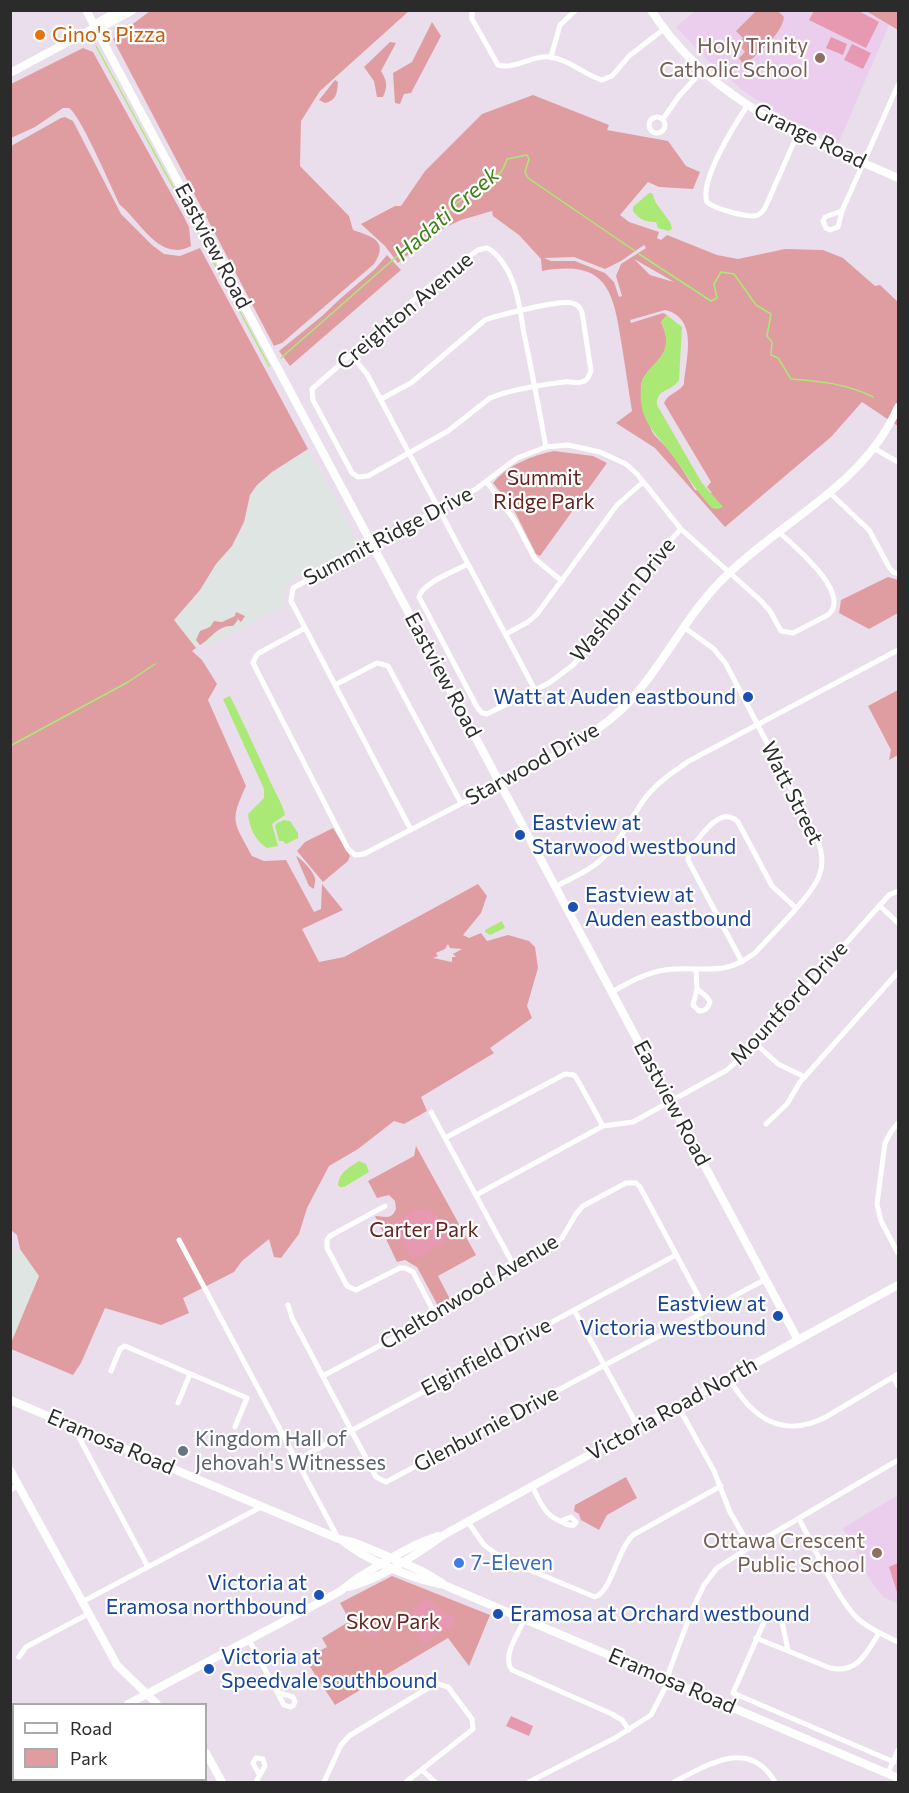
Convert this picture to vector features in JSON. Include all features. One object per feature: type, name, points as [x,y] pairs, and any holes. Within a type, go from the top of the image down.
[{"type":"main road","name":"Eastview Road","points":[[86,10],[798,1340]]},
{"type":"main road","points":[[96,27],[99,22],[120,10]]},
{"type":"main road","points":[[10,73],[133,10]]},
{"type":"main road","name":"Grange Road","points":[[651,10],[664,29],[702,71],[747,106],[798,133],[898,178]]},
{"type":"main road","name":"Starwood Drive","points":[[501,783],[583,739],[614,717],[638,691],[729,573],[856,471],[875,449],[898,407]]},
{"type":"main road","name":"Victoria Road North","points":[[401,1562],[445,1534],[898,1285]]},
{"type":"main road","name":"Eramosa Road","points":[[10,1400],[261,1507],[341,1540],[356,1543],[427,1582],[444,1585],[898,1778]]},
{"type":"main road","points":[[10,1470],[117,1665],[156,1703]]},
{"type":"main road","name":"Victoria Road North","points":[[348,1587],[362,1584],[429,1539],[445,1534]]},
{"type":"main road","name":"Eramosa Road","points":[[341,1540],[354,1550],[384,1563]]},
{"type":"main road","points":[[420,1551],[416,1561],[422,1571]]},
{"type":"main road","points":[[362,1554],[367,1566],[362,1575]]},
{"type":"main road","name":"Eramosa Road","points":[[392,1563],[401,1562],[431,1575],[444,1585]]},
{"type":"main road","name":"Victoria Road North","points":[[130,1703],[348,1587],[362,1575],[384,1563],[392,1563]]},
{"type":"main road","points":[[207,1756],[222,1782]]},
{"type":"street","points":[[471,10],[472,19],[498,65],[508,66],[536,58],[550,57],[598,79],[607,79],[629,56],[664,29]]},
{"type":"street","points":[[550,57],[560,25],[576,10]]},
{"type":"street","points":[[663,119],[679,96],[702,71]]},
{"type":"street","points":[[842,211],[898,85]]},
{"type":"street","points":[[747,106],[727,136],[705,190],[706,202],[713,207],[750,216],[759,214],[765,208],[798,133]]},
{"type":"street","name":"Creighton Avenue","points":[[409,453],[368,476],[358,477],[352,473],[311,394],[315,386],[439,278],[482,249],[487,248],[495,254],[510,274],[515,288],[546,447]]},
{"type":"street","points":[[381,399],[411,383],[485,320],[568,303],[579,306],[582,312],[590,375],[582,382],[567,381],[490,398],[448,431],[409,453]]},
{"type":"street","points":[[351,354],[367,374],[381,399],[535,690]]},
{"type":"street","name":"Summit Ridge Drive","points":[[411,830],[291,601],[293,588],[487,482],[517,458],[546,447],[568,445],[600,452],[626,464],[681,529],[760,600],[770,611],[779,628],[785,633],[793,633],[833,611],[834,597],[814,564],[779,532]]},
{"type":"street","points":[[875,449],[898,462]]},
{"type":"street","points":[[487,482],[515,521],[535,559],[562,581]]},
{"type":"street","points":[[506,634],[528,622],[537,614],[617,505],[643,482]]},
{"type":"street","points":[[830,493],[869,530],[892,572],[898,574]]},
{"type":"street","name":"Washburn Drive","points":[[468,564],[426,586],[420,593],[420,602],[479,711],[487,714],[557,678],[582,656],[656,556],[681,529]]},
{"type":"street","name":"Starwood Drive","points":[[305,628],[259,653],[253,663],[350,852],[358,855],[364,854],[501,783]]},
{"type":"street","name":"Watt Street","points":[[612,992],[639,977],[655,972],[673,969],[720,969],[742,962],[755,953],[796,908],[818,879],[821,871],[822,852],[818,841],[720,655],[685,628]]},
{"type":"street","points":[[555,887],[602,860],[622,835],[646,796],[666,777],[689,761],[898,650]]},
{"type":"street","points":[[335,685],[377,663],[388,666],[461,803]]},
{"type":"street","points":[[742,962],[688,860],[690,849],[710,825],[724,817],[735,819],[772,886],[796,908]]},
{"type":"street","name":"Mountford Drive","points":[[476,1195],[603,1126],[633,1122],[727,1070],[756,1044],[889,895],[898,891]]},
{"type":"street","points":[[880,906],[898,923]]},
{"type":"street","points":[[696,969],[697,990]]},
{"type":"street","points":[[766,1124],[787,1104],[805,1077],[898,972]]},
{"type":"street","points":[[756,1044],[778,1064],[805,1077]]},
{"type":"street","points":[[445,1138],[566,1074],[577,1079],[603,1126]]},
{"type":"street","points":[[431,1112],[514,1266]]},
{"type":"street","points":[[898,1122],[887,1137],[877,1204],[881,1221],[898,1253]]},
{"type":"street","name":"Cheltonwood Avenue","points":[[323,1377],[436,1316],[514,1266],[562,1239],[583,1206],[631,1182],[640,1187],[706,1310]]},
{"type":"street","points":[[385,1206],[330,1236],[327,1240],[327,1248],[347,1286],[356,1290],[400,1268],[413,1272],[436,1316]]},
{"type":"street","points":[[179,1240],[341,1540]]},
{"type":"street","name":"Elginfield Drive","points":[[297,1460],[676,1255]]},
{"type":"street","name":"Glenburnie Drive","points":[[288,1305],[292,1318],[351,1430],[376,1477],[382,1482],[390,1481],[766,1279]]},
{"type":"street","points":[[574,1310],[638,1427]]},
{"type":"street","points":[[111,1371],[120,1349],[124,1346],[247,1398]]},
{"type":"street","points":[[178,1403],[190,1374]]},
{"type":"street","points":[[729,1378],[739,1396],[757,1415],[778,1424],[790,1426],[815,1422],[896,1376],[898,1386]]},
{"type":"street","points":[[234,1427],[247,1398],[259,1390]]},
{"type":"street","points":[[678,1406],[721,1486],[730,1512],[750,1546]]},
{"type":"street","points":[[73,1426],[148,1567]]},
{"type":"street","points":[[530,1782],[629,1730],[651,1715],[666,1686],[692,1610],[704,1585],[724,1563],[898,1460]]},
{"type":"street","points":[[10,1490],[19,1485]]},
{"type":"street","points":[[532,1486],[547,1515],[560,1521]]},
{"type":"street","points":[[468,1522],[484,1545],[503,1559],[594,1597],[601,1594],[605,1588],[621,1550],[633,1535],[721,1486]]},
{"type":"street","points":[[82,1602],[261,1507]]},
{"type":"street","points":[[799,1519],[845,1603],[859,1619],[879,1633],[898,1642]]},
{"type":"street","points":[[19,1657],[26,1647],[88,1614]]},
{"type":"street","points":[[788,1650],[784,1626],[777,1618],[765,1620],[733,1693],[894,1762]]},
{"type":"street","points":[[525,1619],[508,1656],[512,1670],[612,1714],[622,1720],[629,1730]]},
{"type":"street","points":[[756,1638],[830,1668],[848,1668],[863,1659],[879,1633]]},
{"type":"street","points":[[249,1640],[277,1692]]},
{"type":"street","points":[[324,1782],[340,1747],[349,1736],[433,1685],[443,1684],[448,1687],[472,1719],[474,1726],[471,1732],[406,1782]]},
{"type":"street","points":[[888,1773],[898,1750]]},
{"type":"street","points":[[674,1782],[716,1761],[733,1757],[744,1758],[758,1764],[775,1782]]},
{"type":"street","points":[[422,1770],[435,1782]]},
{"type":"street","points":[[256,1782],[259,1774]]},
{"type":"shaded area","name":"Holy Trinity Catholic School","points":[[694,10],[866,11],[889,25],[839,142],[784,117],[745,92],[709,62],[676,27]]},
{"type":"shaded area","points":[[652,193],[656,203],[670,222],[672,228],[669,231],[658,228],[656,222],[646,221],[633,211],[633,207]]},
{"type":"shaded area","points":[[667,315],[682,327],[679,380],[659,396],[657,405],[702,483],[723,507],[718,509],[712,508],[701,496],[653,431],[643,412],[641,387],[643,379],[659,359],[666,344],[661,322]]},
{"type":"shaded area","points":[[308,449],[343,514],[356,545],[289,582],[284,591],[285,605],[208,646],[203,643],[196,648],[174,620],[200,590],[216,564],[232,546],[244,522],[250,495],[257,485],[272,472]]},
{"type":"shaded area","points":[[230,696],[284,810],[285,815],[272,824],[278,846],[267,848],[263,845],[256,838],[250,824],[248,814],[264,798],[264,789],[223,699]]},
{"type":"shaded area","points":[[284,820],[290,821],[298,833],[298,838],[286,844],[279,841],[275,826]]},
{"type":"shaded area","points":[[502,921],[505,928],[490,935],[485,932],[485,930]]},
{"type":"shaded area","points":[[359,1161],[366,1164],[369,1172],[344,1187],[340,1187],[339,1180],[343,1173]]},
{"type":"shaded area","points":[[20,1249],[39,1276],[11,1343],[11,1254]]},
{"type":"shaded area","name":"Ottawa Crescent Public School","points":[[898,1495],[898,1604],[883,1597],[869,1578],[843,1528]]},
{"type":"green space","points":[[757,10],[778,11],[784,17],[774,37],[745,67],[739,58],[745,52],[738,43],[743,38],[736,31]]},
{"type":"green space","points":[[857,10],[879,22],[866,48],[809,20],[814,11]]},
{"type":"green space","points":[[150,11],[409,11],[320,91],[301,121],[300,166],[349,216],[353,230],[377,241],[380,250],[374,264],[282,343],[274,346],[113,39]]},
{"type":"green space","points":[[866,11],[898,11],[898,30]]},
{"type":"green space","points":[[432,22],[441,36],[411,93],[404,94],[400,104],[395,103],[393,73],[412,62]]},
{"type":"green space","points":[[831,37],[847,44],[843,55],[826,48]]},
{"type":"green space","points":[[390,42],[396,43],[381,71],[386,81],[386,90],[383,97],[377,97],[374,81],[364,67]]},
{"type":"green space","points":[[852,44],[871,53],[863,69],[844,60]]},
{"type":"green space","points":[[83,48],[93,52],[183,215],[189,227],[191,246],[180,250],[160,245],[120,205],[88,137],[69,108],[63,108],[35,127],[11,138],[11,84]]},
{"type":"green space","points":[[335,80],[338,82],[334,98],[325,103],[319,100]]},
{"type":"green space","points":[[533,95],[609,125],[607,130],[668,141],[686,166],[700,172],[693,189],[659,187],[648,182],[620,215],[629,222],[659,232],[657,238],[661,240],[667,235],[717,255],[738,259],[785,249],[823,250],[843,258],[875,286],[880,285],[898,302],[898,426],[862,402],[831,437],[725,527],[655,448],[616,423],[632,411],[618,322],[609,292],[602,282],[592,274],[579,270],[542,271],[541,259],[519,235],[493,216],[492,211],[461,220],[438,231],[398,263],[385,246],[361,224],[395,206],[401,206],[425,171],[482,114]],"holes":[[[644,245],[646,248],[621,264],[616,276],[622,296],[619,297],[614,282],[605,273],[575,261],[551,261],[544,258],[574,257],[605,269]],[[634,259],[674,282],[650,275]],[[665,310],[676,314],[683,321],[688,341],[684,384],[664,403],[711,482],[707,487],[712,493],[695,490],[674,457],[653,433],[642,397],[643,380],[663,353],[666,345],[666,335],[661,322],[667,315],[663,313],[631,323],[630,320]]]},
{"type":"green space","points":[[65,117],[73,121],[121,214],[152,245],[164,254],[180,256],[200,248],[308,449],[272,472],[257,485],[250,495],[244,522],[232,546],[216,564],[200,590],[174,620],[196,648],[192,651],[202,660],[217,684],[208,700],[246,786],[237,807],[236,822],[252,856],[264,861],[286,860],[314,912],[321,909],[322,884],[343,910],[302,929],[319,962],[344,957],[478,884],[487,896],[481,913],[463,935],[469,938],[481,933],[487,941],[508,935],[529,941],[535,947],[538,968],[527,1006],[532,1018],[490,1048],[494,1053],[421,1097],[427,1111],[404,1124],[394,1121],[358,1149],[329,1166],[307,1208],[299,1234],[281,1258],[274,1257],[269,1239],[242,1261],[234,1272],[183,1298],[189,1313],[161,1325],[105,1308],[81,1363],[73,1375],[11,1349],[11,1343],[39,1276],[20,1249],[17,1235],[11,1230],[11,146]],"holes":[[[448,944],[450,948],[462,949],[453,954],[456,957],[452,957],[452,962],[433,958],[438,956],[436,953],[445,949]]]},
{"type":"green space","points":[[387,255],[401,270],[290,366],[279,351],[375,269]]},
{"type":"green space","name":"Summit Ridge Park","points":[[554,451],[593,456],[607,463],[540,556],[536,554],[513,508],[493,483],[506,471],[521,462]]},
{"type":"green space","points":[[888,577],[898,580],[898,613],[869,629],[839,613],[841,600]]},
{"type":"green space","points":[[236,612],[245,616],[241,622],[236,617],[238,620],[233,626],[218,630],[200,645],[196,640],[200,631],[210,627],[214,621],[222,622],[235,616]]},
{"type":"green space","points":[[898,690],[898,755],[889,760],[891,750],[868,706]]},
{"type":"green space","points":[[333,828],[350,856],[348,861],[323,882],[297,851],[305,842]]},
{"type":"green space","points":[[296,856],[314,875],[314,889],[309,886]]},
{"type":"green space","name":"Carter Park","points":[[416,1146],[476,1255],[438,1276],[450,1299],[438,1306],[417,1267],[405,1260],[397,1262],[375,1216],[392,1215],[396,1209],[395,1201],[389,1195],[377,1198],[368,1181],[414,1156]]},
{"type":"green space","points":[[428,1209],[442,1220],[450,1239],[415,1259],[411,1258],[392,1224],[413,1210]]},
{"type":"green space","points":[[626,1477],[637,1498],[607,1515],[599,1530],[581,1520],[579,1514],[574,1511],[575,1505]]},
{"type":"green space","points":[[898,1563],[898,1592],[897,1592],[889,1567]]},
{"type":"green space","name":"Skov Park","points":[[392,1576],[490,1615],[469,1666],[448,1638],[335,1705],[305,1659],[327,1647],[322,1638],[350,1621],[340,1603]]},
{"type":"green space","points":[[426,1598],[448,1616],[450,1614],[455,1618],[454,1625],[449,1630],[447,1628],[424,1645],[410,1628],[412,1611]]},
{"type":"green space","points":[[366,1615],[383,1620],[380,1628],[364,1622]]},
{"type":"green space","points":[[363,1625],[379,1630],[377,1638],[360,1632]]},
{"type":"green space","points":[[511,1716],[533,1726],[529,1736],[506,1726]]},
{"type":"waterway","points":[[96,46],[201,238]]},
{"type":"waterway","name":"Hadati Creek","points":[[281,358],[485,179],[500,173],[507,159],[527,155],[529,159],[525,172],[528,178],[635,251]]},
{"type":"waterway","points":[[206,248],[269,366]]},
{"type":"waterway","name":"Hadati Creek","points":[[639,254],[711,301],[717,298],[714,284],[721,272],[734,274],[756,305],[771,314],[767,336],[772,342],[771,355],[778,358],[791,379],[843,386],[873,397]]},
{"type":"waterway","points":[[10,746],[128,682],[155,664]]},
{"type":"place","name":"Gino's Pizza","points":[[40,35]]},
{"type":"place","name":"Holy Trinity Catholic School","points":[[820,58]]},
{"type":"place","name":"Watt at Auden eastbound","points":[[748,697]]},
{"type":"place","name":"Eastview at Starwood westbound","points":[[520,835]]},
{"type":"place","name":"Eastview at Auden eastbound","points":[[573,907]]},
{"type":"place","name":"Eastview at Victoria westbound","points":[[778,1316]]},
{"type":"place","name":"Kingdom Hall of Jehovah's Witnesses","points":[[183,1451]]},
{"type":"place","name":"Ottawa Crescent Public School","points":[[877,1553]]},
{"type":"place","name":"7-Eleven","points":[[459,1563]]},
{"type":"place","name":"Victoria at Eramosa northbound","points":[[319,1595]]},
{"type":"place","name":"Eramosa at Orchard westbound","points":[[498,1614]]},
{"type":"place","name":"Victoria at Speedvale southbound","points":[[209,1669]]}]
